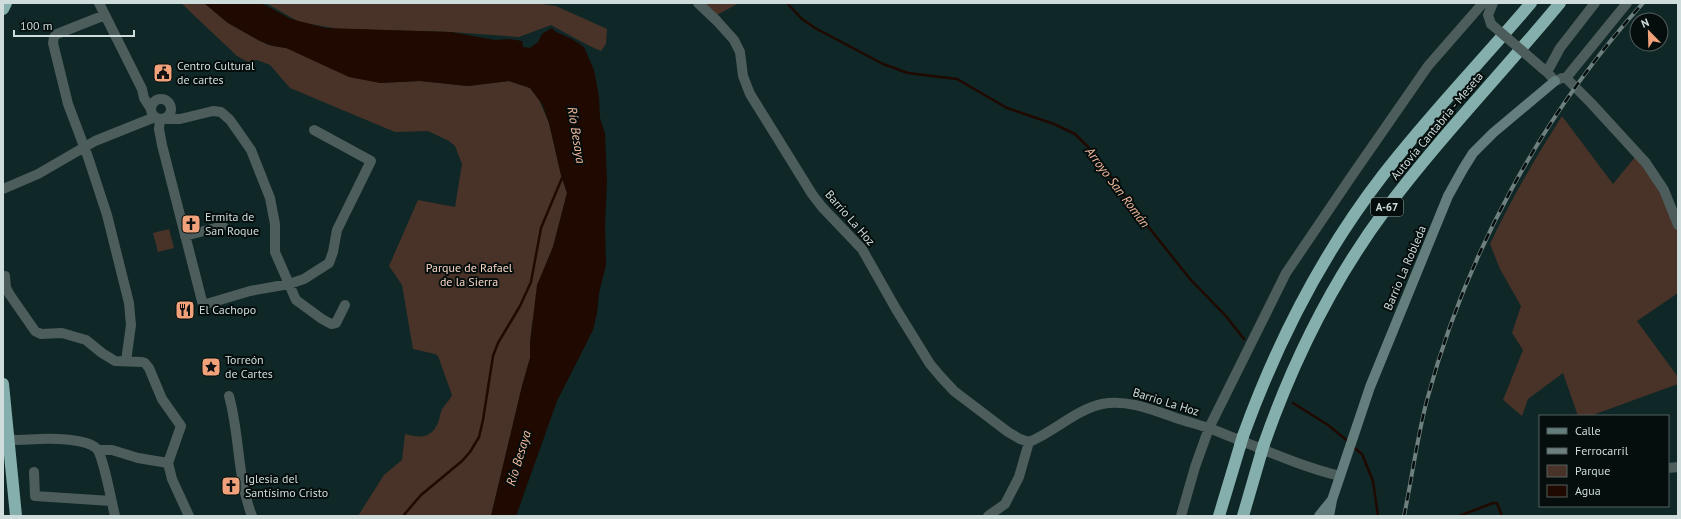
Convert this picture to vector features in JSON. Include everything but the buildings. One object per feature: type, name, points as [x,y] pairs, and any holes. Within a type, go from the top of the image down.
[{"type":"highway","points":[[3,9],[6,3]]},
{"type":"highway","name":"Autovía Cantabria - Meseta","points":[[1219,516],[1242,441],[1263,383],[1313,280],[1337,240],[1399,154],[1531,3]]},
{"type":"highway","name":"Autovía Cantabria - Meseta","points":[[1243,516],[1262,449],[1287,384],[1307,340],[1338,283],[1373,228],[1425,159],[1560,3]]},
{"type":"highway","points":[[3,384],[6,439],[16,516]]},
{"type":"street","points":[[100,3],[142,89],[144,98],[160,115],[180,119],[206,112],[219,112],[230,120],[242,136],[251,150],[270,198],[275,224],[275,252],[296,300],[331,324],[336,323],[345,305]]},
{"type":"street","name":"Barrio La Hoz","points":[[698,3],[734,40],[740,52],[743,76],[750,94],[812,194],[822,207],[862,249],[896,309],[930,364],[954,390],[1008,432],[1029,442],[1041,437],[1084,411],[1102,404],[1121,402],[1209,428],[1275,456],[1340,476]]},
{"type":"street","points":[[1209,428],[1286,273],[1428,66],[1483,3]]},
{"type":"street","points":[[1491,24],[1488,15],[1494,3]]},
{"type":"street","points":[[1545,70],[1595,3]]},
{"type":"street","points":[[1628,3],[1566,78],[1646,163],[1664,190],[1678,225]]},
{"type":"street","points":[[105,15],[61,32],[55,36],[53,40],[68,104],[107,215],[131,309],[126,361]]},
{"type":"street","points":[[1472,16],[1491,24],[1545,70],[1555,81]]},
{"type":"street","name":"Barrio La Robleda","points":[[1329,516],[1332,500],[1349,448],[1382,355],[1428,249],[1448,196],[1463,168],[1473,153],[1493,133],[1555,81],[1566,78]]},
{"type":"street","points":[[3,189],[38,174],[84,147],[160,115],[171,107],[169,103],[164,100],[157,100],[142,89]]},
{"type":"street","points":[[157,100],[154,103],[160,115],[159,132],[203,305],[250,291],[288,284],[304,279],[329,263],[333,252],[337,230],[371,161],[314,130]]},
{"type":"street","points":[[185,236],[223,226]]},
{"type":"street","points":[[3,276],[5,276],[6,288],[10,295],[32,329],[37,333],[44,334],[58,332],[69,335],[88,341],[110,359],[115,361],[142,362],[148,367],[162,399],[181,426],[168,464],[173,483],[189,516]]},
{"type":"street","points":[[229,396],[237,428],[244,488],[252,516]]},
{"type":"street","name":"Barrio La Hoz","points":[[1181,516],[1195,467],[1209,428]]},
{"type":"street","points":[[6,439],[38,438],[86,443],[98,450],[112,450],[138,458],[168,464]]},
{"type":"street","points":[[988,516],[1005,504],[1019,477],[1029,442]]},
{"type":"street","points":[[98,450],[115,516]]},
{"type":"street","points":[[34,472],[35,496],[111,501]]},
{"type":"street","name":"Barrio La Robleda","points":[[1319,516],[1332,500]]},
{"type":"green space","name":"Parque de Rafael de la Sierra","points":[[181,3],[204,3],[228,23],[268,45],[286,48],[380,83],[420,81],[468,86],[509,81],[530,88],[539,100],[549,123],[561,175],[567,193],[553,247],[546,264],[532,324],[530,358],[491,516],[358,516],[384,475],[402,460],[405,434],[424,436],[432,432],[438,423],[442,410],[452,395],[438,356],[413,349],[402,285],[389,266],[418,200],[455,207],[462,164],[455,146],[449,141],[428,131],[395,132],[290,88],[270,65],[257,60],[248,62],[237,56]]},
{"type":"green space","points":[[266,3],[535,3],[556,6],[607,29],[606,44],[601,51],[551,25],[519,37],[451,32],[339,29],[299,22]]},
{"type":"green space","points":[[702,3],[739,3],[715,16]]},
{"type":"green space","points":[[1562,116],[1613,184],[1635,157],[1664,190],[1678,222],[1678,293],[1637,321],[1678,377],[1678,384],[1593,415],[1578,415],[1563,373],[1528,399],[1522,416],[1503,400],[1523,350],[1512,333],[1521,306],[1500,269],[1490,244],[1524,178]]},
{"type":"green space","points":[[169,229],[174,248],[158,252],[153,233]]},
{"type":"water","name":"Río Besaya","points":[[204,3],[261,3],[291,19],[326,28],[451,32],[495,40],[510,39],[522,41],[523,47],[530,48],[538,42],[542,34],[552,28],[556,32],[572,39],[584,47],[594,70],[599,97],[600,118],[605,133],[607,182],[605,226],[606,265],[599,293],[597,313],[593,330],[557,401],[516,516],[491,516],[530,358],[530,343],[537,285],[553,247],[567,193],[561,175],[549,123],[542,104],[530,88],[509,81],[468,86],[420,81],[380,83],[349,77],[286,48],[273,46],[260,41],[228,23]]},
{"type":"waterway","name":"Arroyo San Román","points":[[787,3],[802,19],[815,28],[883,64],[908,73],[957,79],[1007,108],[1054,124],[1075,134],[1092,151],[1131,205],[1190,279],[1225,315],[1244,339]]},
{"type":"waterway","points":[[403,516],[421,495],[462,461],[470,452],[479,437],[493,356],[498,343],[520,306],[531,282],[541,228],[562,178],[564,177]]},
{"type":"waterway","name":"Arroyo San Román","points":[[1293,403],[1328,425],[1349,442]]},
{"type":"waterway","name":"Arroyo San Román","points":[[1352,446],[1362,454],[1373,481],[1378,516]]},
{"type":"waterway","name":"Arroyo San Román","points":[[1459,516],[1493,503],[1497,503],[1502,516]]},
{"type":"railway","points":[[1404,516],[1420,429],[1443,346],[1463,292],[1486,240],[1512,189],[1541,139],[1572,92],[1606,46],[1643,3]]},
{"type":"place","name":"Centro Cultural de cartes","points":[[163,73]]},
{"type":"place","name":"Ermita de San Roque","points":[[191,224]]},
{"type":"place","name":"El Cachopo","points":[[185,310]]},
{"type":"place","name":"Torreón de Cartes","points":[[211,367]]},
{"type":"place","name":"Iglesia del Santísimo Cristo","points":[[231,486]]}]
